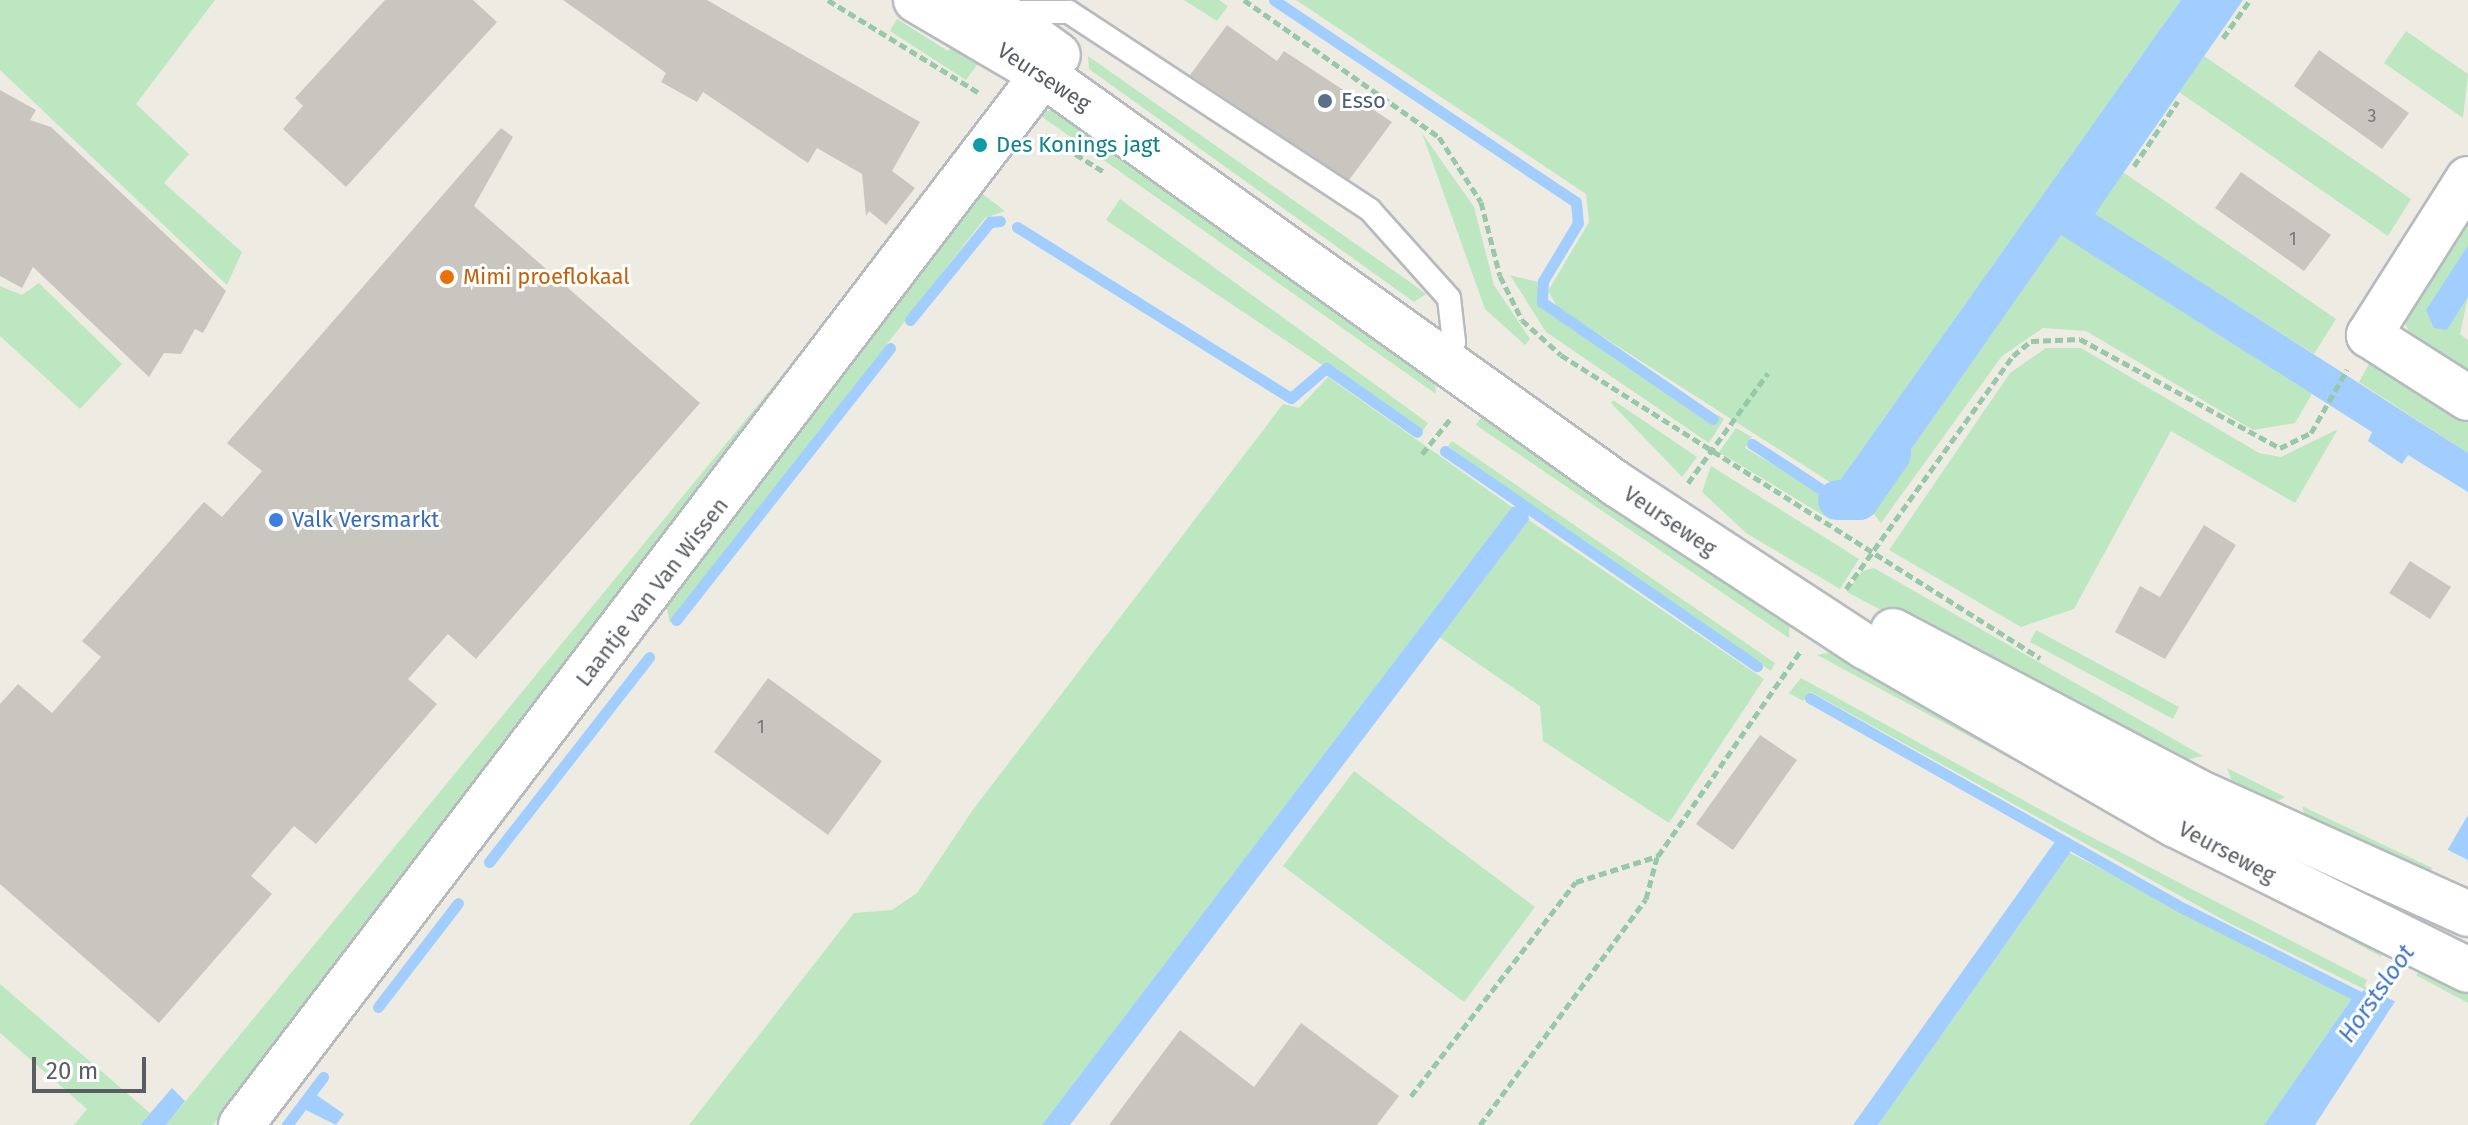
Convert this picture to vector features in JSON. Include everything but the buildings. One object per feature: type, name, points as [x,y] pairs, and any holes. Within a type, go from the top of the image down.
[{"type":"main road","name":"Veurseweg","points":[[916,0],[988,17],[1447,350],[1830,611],[2176,825],[2392,938],[2452,962]]},
{"type":"main road","name":"Laantje van Van Wissen","points":[[241,1125],[1018,117],[1051,65]]},
{"type":"main road","points":[[2468,179],[2369,335],[2468,398]]},
{"type":"main road","name":"Veurseweg","points":[[1447,350],[1675,500],[1830,611],[2415,895],[2467,913]]},
{"type":"lane","points":[[988,17],[1069,12],[1370,210],[1449,298],[1447,350]]},
{"type":"path","points":[[828,0],[1018,117]]},
{"type":"path","points":[[1244,0],[1439,137],[1481,202],[1500,276],[1522,320],[1561,355],[1870,556],[2054,666]]},
{"type":"path","points":[[2223,38],[2250,0]]},
{"type":"path","points":[[2134,166],[2178,101]]},
{"type":"path","points":[[1480,1125],[1646,899],[1658,856],[2013,356],[2031,341],[2080,339],[2280,448],[2311,433],[2348,369]]},
{"type":"path","points":[[1675,500],[1768,373]]},
{"type":"path","points":[[1411,1096],[1576,882],[1658,856]]},
{"type":"green space","points":[[0,0],[215,0],[136,104],[189,154],[164,183],[242,252],[227,285],[0,70]]},
{"type":"green space","points":[[1184,0],[1219,0],[1228,6],[1217,21]]},
{"type":"green space","points":[[1296,0],[2181,0],[1836,486],[1558,308],[1548,291],[1589,222],[1586,194]]},
{"type":"green space","points":[[897,19],[948,51],[958,36],[983,57],[966,80],[890,31]]},
{"type":"green space","points":[[2406,31],[2468,74],[2463,118],[2384,63]]},
{"type":"green space","points":[[1088,56],[1426,294],[1414,302],[1089,69]]},
{"type":"green space","points":[[2204,56],[2411,199],[2388,236],[2179,92]]},
{"type":"green space","points":[[1057,108],[1434,368],[1436,394],[1038,114]]},
{"type":"green space","points":[[1422,133],[1474,207],[1494,285],[1530,339],[1525,345],[1485,309]]},
{"type":"green space","points":[[2123,172],[2336,319],[2314,354],[2094,214]]},
{"type":"green space","points":[[976,189],[1005,211],[985,218],[670,623],[665,600]]},
{"type":"green space","points":[[1120,199],[1428,423],[1422,432],[1106,220]]},
{"type":"green space","points":[[2468,200],[2468,245],[2426,310],[2447,330],[2468,297],[2460,334],[2468,340],[2468,380],[2413,341],[2404,320]]},
{"type":"green space","points":[[2061,234],[2312,394],[2295,423],[2253,430],[2086,331],[2043,328],[2002,356],[1881,523],[1864,502],[1903,461]]},
{"type":"green space","points":[[1510,275],[1538,282],[1541,306],[1711,423],[1718,415],[1724,419],[1709,443],[1546,332]]},
{"type":"green space","points":[[39,283],[122,364],[80,409],[0,336],[0,286],[22,295]]},
{"type":"green space","points":[[2046,348],[2081,348],[2259,453],[2281,457],[2338,429],[2295,503],[2171,431],[2074,609],[2021,627],[1889,550],[2010,373]]},
{"type":"green space","points":[[2386,361],[2468,413],[2468,453],[2359,382],[2369,364]]},
{"type":"green space","points":[[789,367],[799,375],[213,1125],[166,1125]]},
{"type":"green space","points":[[1328,377],[1512,507],[1042,1125],[689,1125],[854,913],[892,910],[917,893],[972,811],[1283,404],[1299,408]]},
{"type":"green space","points":[[1613,400],[1697,457],[1682,477],[1611,403]]},
{"type":"green space","points":[[1488,407],[1790,616],[1789,638],[1476,425]]},
{"type":"green space","points":[[1736,428],[1752,437],[1745,448],[1843,506],[1831,520],[1719,452]]},
{"type":"green space","points":[[1452,441],[1775,663],[1771,671],[1527,506],[1448,446]]},
{"type":"green space","points":[[1711,466],[1859,559],[1840,589],[1746,533],[1702,492]]},
{"type":"green space","points":[[1529,520],[1764,679],[1669,823],[1543,741],[1540,706],[1439,637]]},
{"type":"green space","points":[[1874,568],[2203,756],[2172,763],[1847,592],[1862,571]]},
{"type":"green space","points":[[2036,630],[2179,707],[2173,719],[2030,642]]},
{"type":"green space","points":[[1846,649],[2468,989],[2468,1003],[1817,655]]},
{"type":"green space","points":[[1801,678],[2074,828],[2371,982],[2366,990],[2231,924],[1811,692],[1803,701],[1789,693]]},
{"type":"green space","points":[[2227,768],[2285,797],[2264,809],[2237,796]]},
{"type":"green space","points":[[1354,771],[1535,907],[1464,1002],[1283,866]]},
{"type":"green space","points":[[2302,806],[2468,885],[2468,901],[2310,833]]},
{"type":"green space","points":[[2070,853],[2353,997],[2264,1125],[1878,1125]]},
{"type":"green space","points":[[0,984],[150,1113],[140,1125],[74,1125],[87,1109],[0,1033]]},
{"type":"water","points":[[2181,0],[2243,0],[2095,214],[2468,453],[2468,492],[2408,455],[2402,464],[2368,441],[2372,432],[2061,235],[1903,461],[1864,502],[1836,486]]},
{"type":"water","points":[[2468,245],[2468,297],[2447,330],[2434,328],[2426,310]]},
{"type":"water","points":[[1527,506],[1529,520],[1070,1125],[1042,1125],[1512,507]]},
{"type":"water","name":"Horstsloot","points":[[2468,815],[2468,889],[2315,1125],[2264,1125],[2353,997],[2366,989]]},
{"type":"water","points":[[2070,838],[2070,853],[1878,1125],[1853,1125],[2054,843]]},
{"type":"water","points":[[172,1088],[185,1101],[166,1125],[140,1125]]},
{"type":"water","points":[[312,1092],[344,1114],[336,1125],[300,1107]]},
{"type":"pier","points":[[2444,848],[2468,860],[2468,897],[2398,1003],[2364,986]]},
{"type":"waterway","points":[[1274,0],[1576,202],[1578,223],[1543,281],[1542,302],[1713,419]]},
{"type":"waterway","points":[[910,320],[990,222],[1000,221]]},
{"type":"waterway","points":[[1017,227],[1291,398],[1326,368],[1417,432]]},
{"type":"waterway","points":[[676,620],[890,348]]},
{"type":"waterway","points":[[1752,444],[1838,500]]},
{"type":"waterway","points":[[1445,451],[1757,666]]},
{"type":"waterway","points":[[1838,500],[1859,500],[1891,454]]},
{"type":"waterway","points":[[489,862],[649,657]]},
{"type":"waterway","name":"Horstsloot","points":[[1810,698],[2185,909],[2368,1001]]},
{"type":"waterway","points":[[378,1007],[458,903]]},
{"type":"waterway","points":[[287,1125],[323,1077]]},
{"type":"place","name":"Esso","points":[[1325,101]]},
{"type":"place","name":"Des Konings jagt","points":[[980,145]]},
{"type":"place","name":"Mimi proeflokaal","points":[[447,277]]},
{"type":"place","name":"Valk Versmarkt","points":[[276,520]]}]
